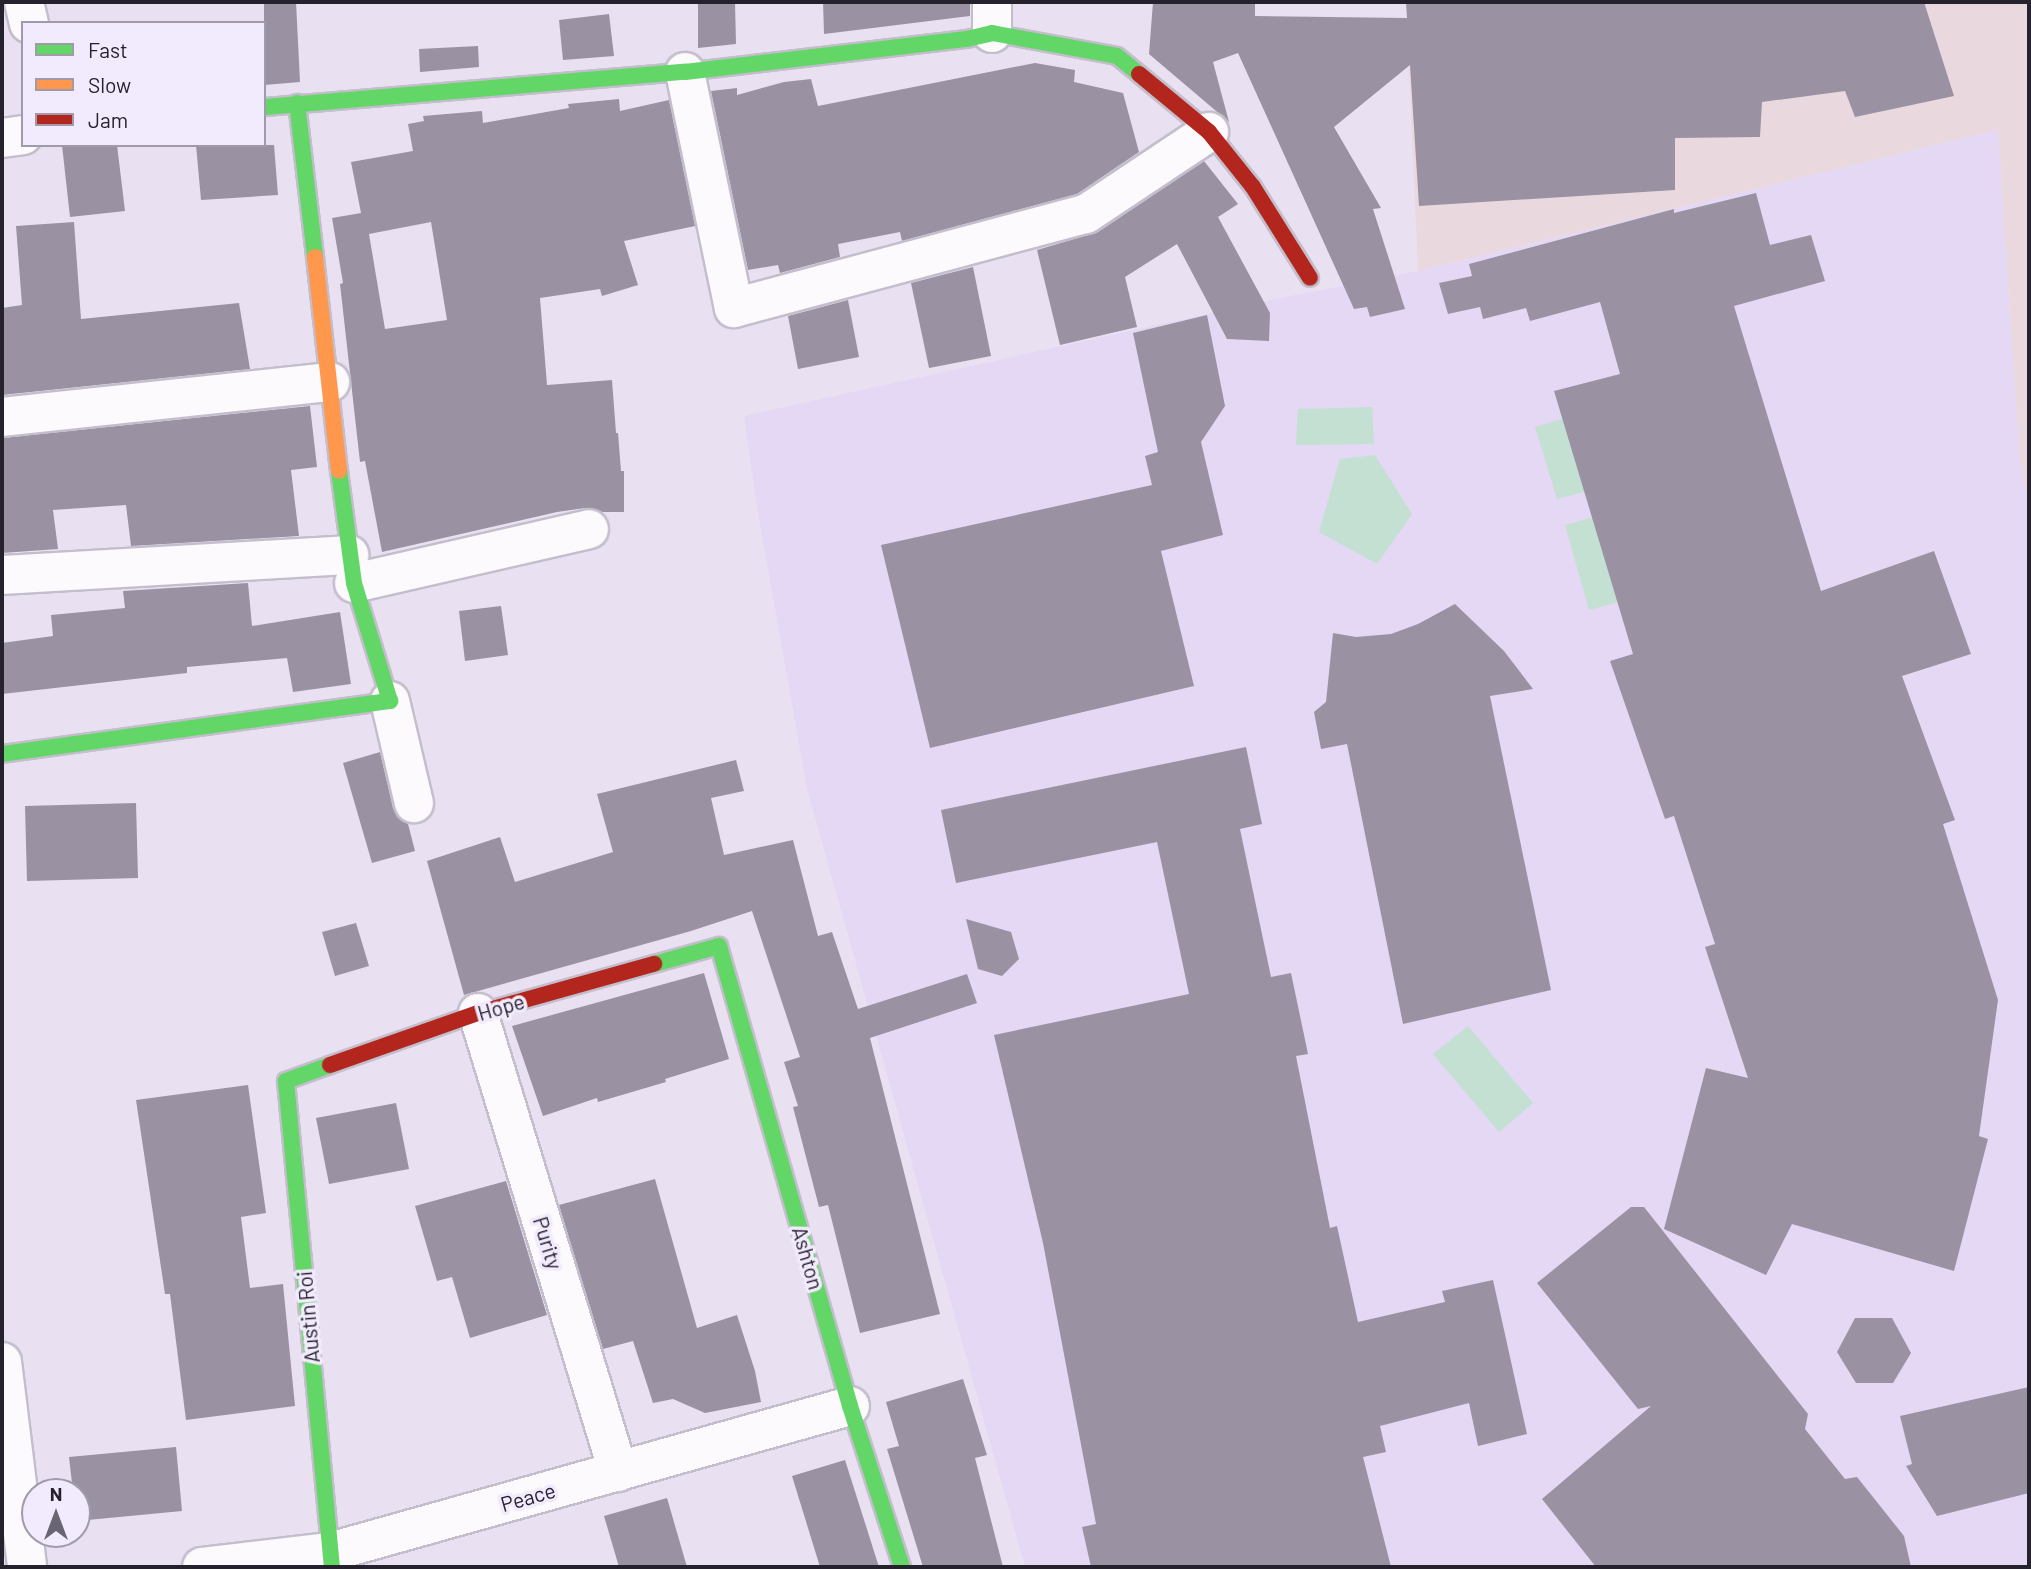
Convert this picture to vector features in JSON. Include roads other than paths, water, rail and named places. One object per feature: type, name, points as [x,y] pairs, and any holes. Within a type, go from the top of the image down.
[{"type":"street","points":[[24,2],[29,21]]},
{"type":"street","points":[[266,107],[685,72],[967,39],[992,17],[1117,56],[1209,132],[1253,187],[1310,278]]},
{"type":"street","points":[[685,72],[733,309],[1086,214],[1209,132]]},
{"type":"street","points":[[297,103],[351,569],[390,701],[414,803]]},
{"type":"street","points":[[2,138],[21,135]]},
{"type":"street","points":[[2,417],[330,382]]},
{"type":"street","points":[[2,575],[351,569],[589,529]]},
{"type":"street","points":[[2,754],[390,701]]},
{"type":"street","name":"Hope","points":[[286,1081],[478,1013],[719,946]]},
{"type":"street","name":"Ashton","points":[[719,946],[850,1406],[902,1567]]},
{"type":"street","name":"Purity","points":[[478,1013],[618,1472]]},
{"type":"street","name":"Austin Roi","points":[[286,1081],[331,1560]]},
{"type":"street","points":[[2,1362],[12,1511],[27,1567]]},
{"type":"street","name":"Peace","points":[[202,1567],[331,1560],[618,1472],[850,1406]]}]
